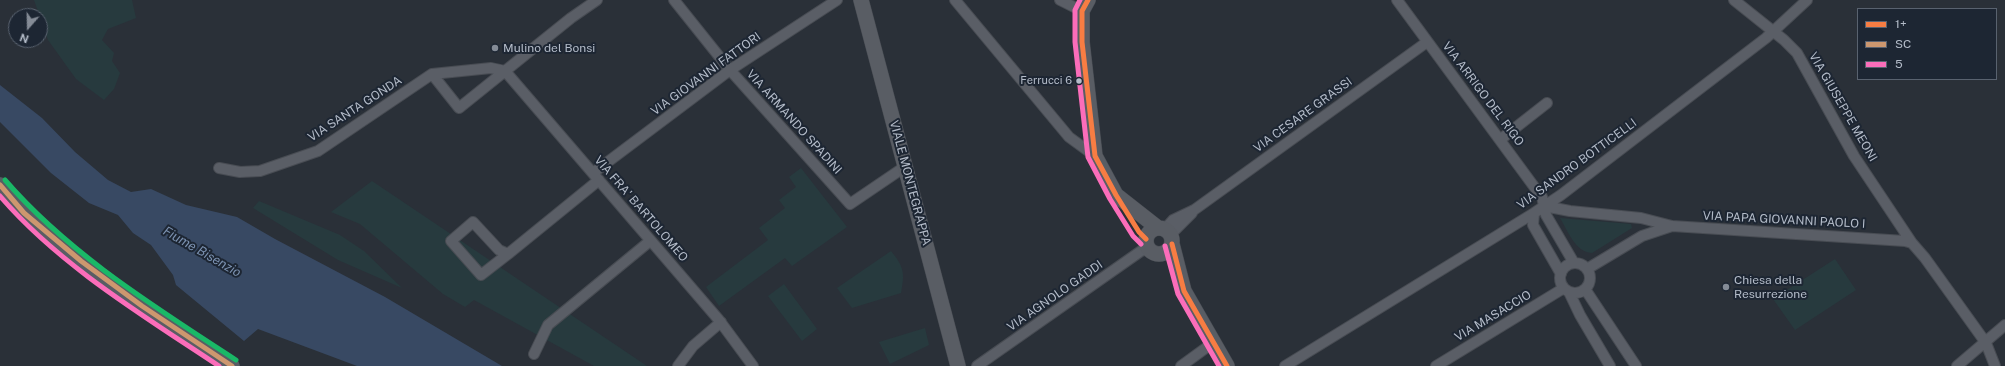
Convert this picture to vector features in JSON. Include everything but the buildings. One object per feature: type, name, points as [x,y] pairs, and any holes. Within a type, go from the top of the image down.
[{"type":"street","points":[[432,74],[459,108],[571,18],[597,0]]},
{"type":"street","name":"VIA ARMANDO SPADINI","points":[[674,0],[730,70],[850,204],[906,166]]},
{"type":"street","name":"VIA GIOVANNI FATTORI","points":[[508,254],[499,250],[473,222],[452,241],[481,275],[508,254],[596,177],[730,70],[837,0]]},
{"type":"street","name":"VIALE MONTEGRAPPA","points":[[861,0],[958,366]]},
{"type":"street","points":[[955,0],[1068,137],[1096,156]]},
{"type":"street","points":[[1060,0],[1085,6],[1082,42],[1085,77],[1096,156],[1116,195],[1166,234],[1184,291],[1227,366]]},
{"type":"street","name":"VIA ARRIGO DEL RIGO","points":[[1397,0],[1501,139],[1538,192],[1546,215],[1574,264]]},
{"type":"street","name":"VIA GIUSEPPE MEONI","points":[[1734,0],[1774,31],[1797,53],[1854,156],[1912,243],[1986,343],[1995,366]]},
{"type":"street","name":"VIA SANDRO BOTTICELLI","points":[[1285,366],[1544,206],[1774,31],[1807,0]]},
{"type":"street","name":"VIA CESARE GRASSI","points":[[1166,234],[1194,210],[1427,42]]},
{"type":"street","name":"VIA SANTA GONDA","points":[[219,168],[240,172],[260,171],[318,150],[432,74],[491,68],[506,70]]},
{"type":"street","name":"VIA FRA' BARTOLOMEO","points":[[506,70],[650,241],[721,322],[753,366]]},
{"type":"street","points":[[1501,139],[1547,103]]},
{"type":"street","points":[[0,185],[24,213],[81,261],[142,306],[232,366]]},
{"type":"street","name":"VIA PAPA GIOVANNI PAOLO I","points":[[1544,206],[1570,211],[1641,218],[1672,226],[1895,239],[1912,243]]},
{"type":"street","points":[[1534,213],[1533,225],[1561,274],[1561,284],[1566,290],[1610,366]]},
{"type":"street","name":"VIA PAPA GIOVANNI PAOLO I","points":[[1587,269],[1642,236],[1672,226]]},
{"type":"street","points":[[1153,229],[1166,234],[1170,249],[1162,254],[1152,252],[1146,244],[1147,234],[1153,229]]},
{"type":"street","points":[[534,354],[548,325],[650,241]]},
{"type":"street","name":"VIA AGNOLO GADDI","points":[[977,366],[1141,251],[1149,249]]},
{"type":"street","points":[[1561,274],[1566,267],[1574,264],[1579,264],[1587,269],[1590,282],[1585,289],[1577,293],[1566,290]]},
{"type":"street","points":[[1585,289],[1636,366]]},
{"type":"street","name":"VIA MASACCIO","points":[[1436,366],[1566,290]]},
{"type":"street","points":[[678,366],[693,346],[721,322]]},
{"type":"street","points":[[1957,366],[1986,343],[2005,325]]},
{"type":"street","points":[[1181,366],[1214,342]]},
{"type":"green space","points":[[34,0],[132,0],[136,18],[108,29],[102,40],[114,53],[112,61],[120,73],[114,89],[104,100],[76,79],[48,40],[48,8],[37,8]]},
{"type":"green space","points":[[801,168],[847,227],[792,266],[785,258],[719,306],[706,287],[768,240],[759,228],[785,208],[779,200],[796,187],[789,177]]},
{"type":"green space","points":[[372,181],[647,366],[594,366],[474,300],[465,307],[443,294],[360,224],[331,212]]},
{"type":"green space","points":[[259,201],[340,235],[364,251],[402,288],[338,260],[253,208]]},
{"type":"green space","points":[[1560,218],[1631,224],[1632,228],[1592,253],[1586,252],[1577,245],[1569,235]]},
{"type":"green space","points":[[891,251],[899,262],[902,270],[903,280],[901,293],[852,308],[837,288]]},
{"type":"green space","points":[[1835,259],[1856,290],[1795,330],[1773,299]]},
{"type":"green space","points":[[784,284],[817,329],[802,341],[768,296]]},
{"type":"green space","points":[[925,328],[929,345],[890,364],[879,342]]},
{"type":"water","name":"Fiume Bisenzio","points":[[0,85],[42,118],[75,152],[108,180],[131,192],[151,189],[186,205],[237,217],[275,239],[385,297],[502,366],[357,366],[258,329],[244,341],[176,285],[173,275],[151,245],[133,233],[118,215],[89,203],[51,173],[0,122]]},
{"type":"transit line","name":"5","points":[[1080,0],[1075,10],[1075,42],[1088,157],[1110,199],[1133,236],[1141,244]]},
{"type":"transit line","name":"1+","points":[[1088,0],[1082,11],[1082,42],[1095,156],[1116,195],[1139,232],[1146,239]]},
{"type":"transit line","points":[[5,180],[30,207],[57,232],[114,278],[236,360]]},
{"type":"transit line","name":"SC","points":[[0,185],[24,213],[81,261],[142,306],[232,366]]},
{"type":"transit line","name":"5","points":[[0,196],[23,221],[75,267],[132,308],[219,366]]},
{"type":"transit line","name":"1+","points":[[1172,244],[1184,291],[1227,366]]},
{"type":"transit line","name":"5","points":[[1165,246],[1178,294],[1219,366]]},
{"type":"place","name":"Mulino del Bonsi","points":[[495,48]]},
{"type":"place","name":"Ferrucci 6","points":[[1079,81]]},
{"type":"place","name":"Chiesa della Resurrezione","points":[[1726,287]]}]
